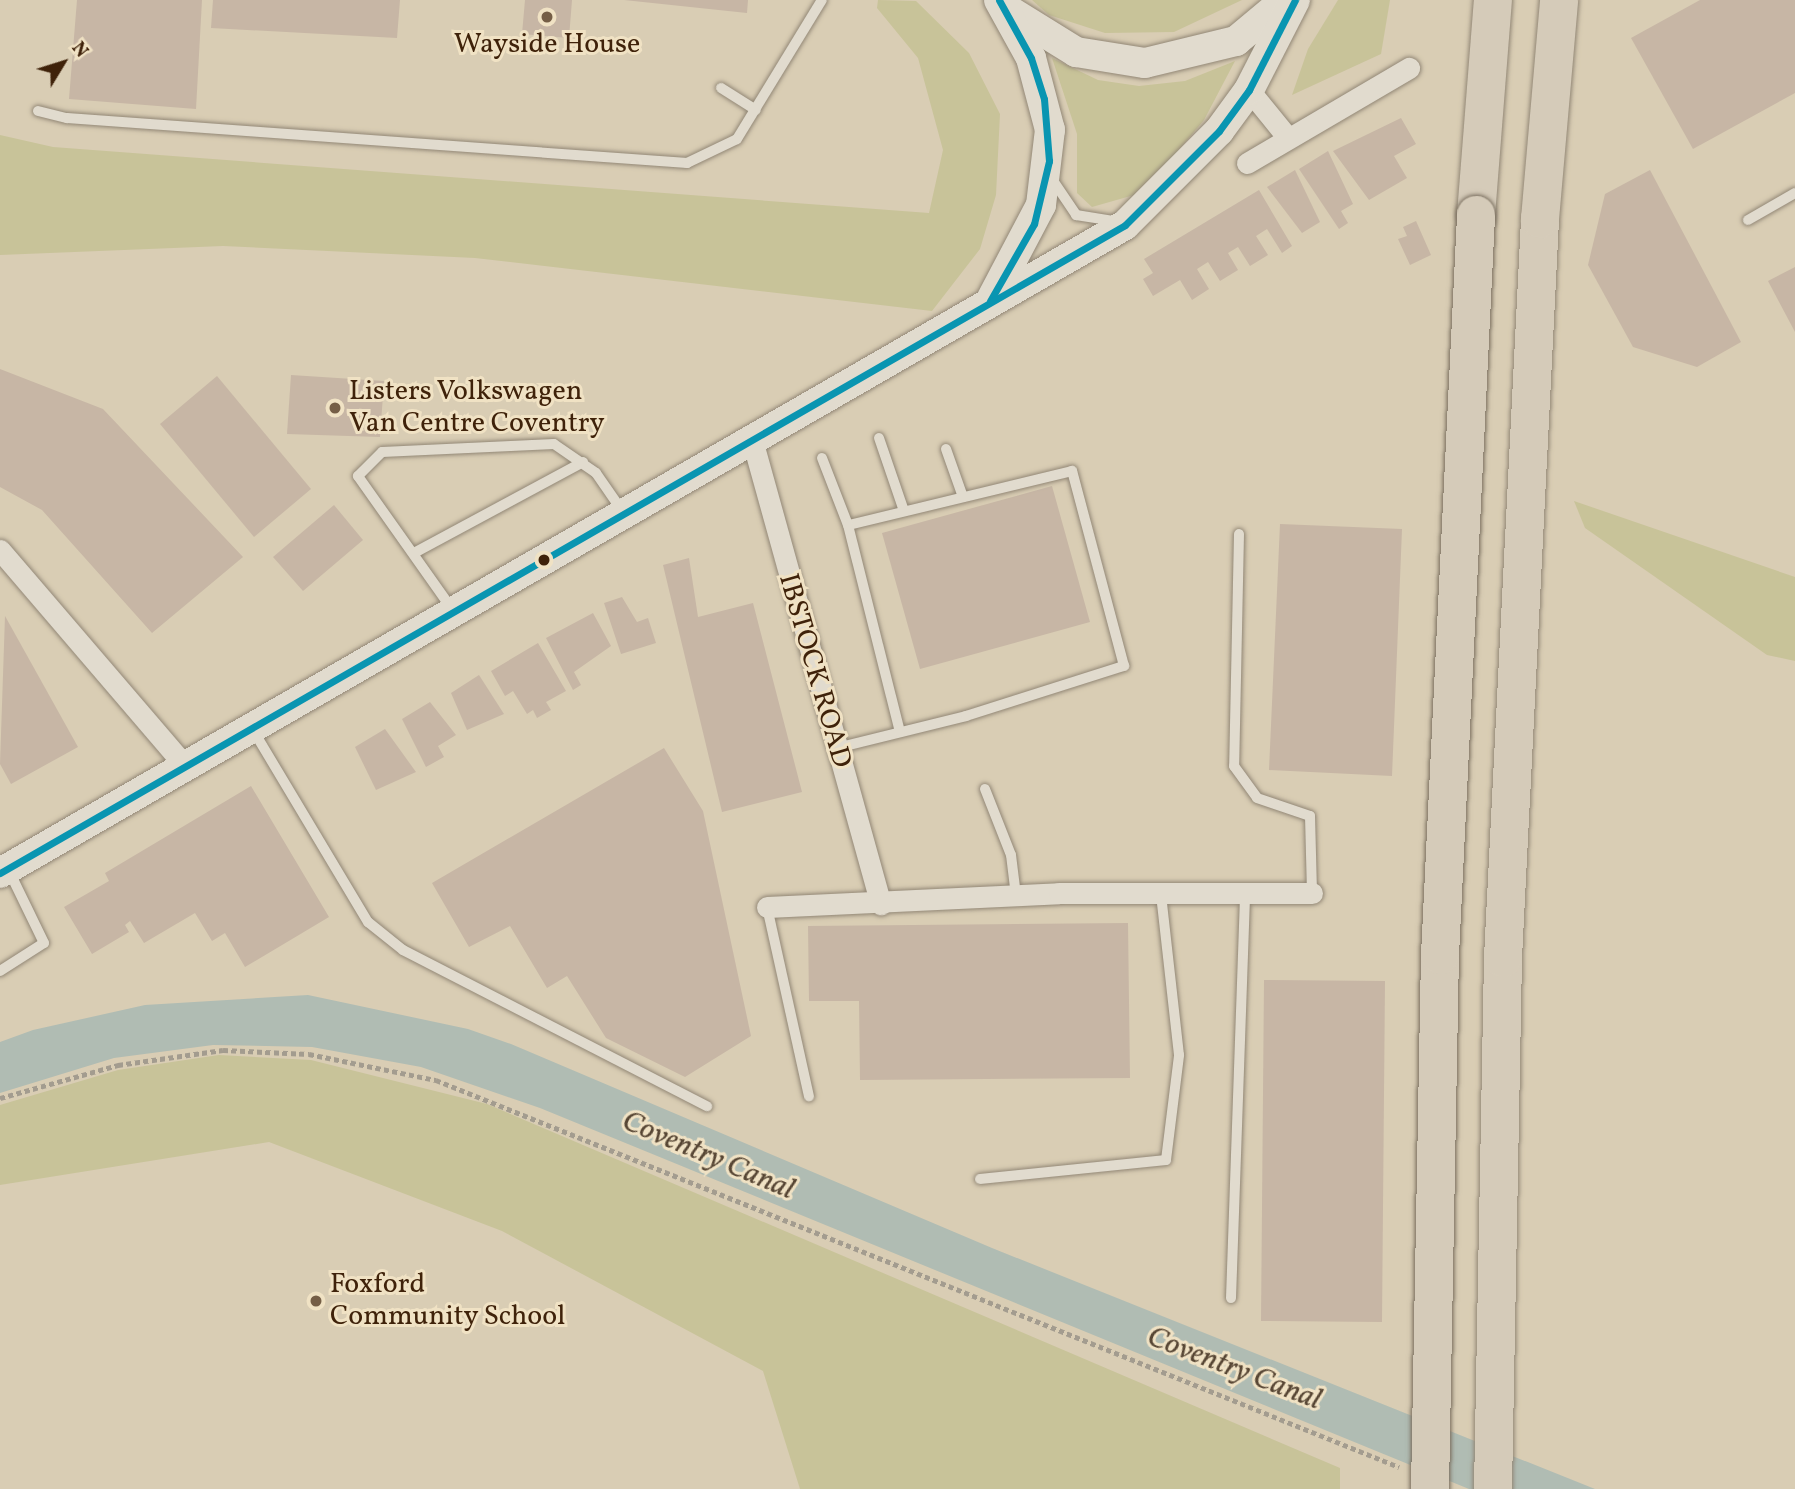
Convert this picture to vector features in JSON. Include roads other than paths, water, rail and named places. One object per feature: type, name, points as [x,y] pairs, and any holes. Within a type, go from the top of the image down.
[{"type":"highway","points":[[1419,1480],[1440,956],[1476,215],[1493,5]]},
{"type":"highway","points":[[1493,1489],[1503,958],[1540,219],[1558,8]]},
{"type":"main road","points":[[1002,4],[1076,52],[1146,63],[1236,41],[1285,0]]},
{"type":"main road","points":[[4,870],[454,611],[751,436],[1098,243],[1152,202],[1249,90],[1296,0]]},
{"type":"main road","points":[[990,301],[1034,224],[1049,161],[1044,99],[1002,4]]},
{"type":"street","points":[[1247,163],[1409,68]]},
{"type":"street","points":[[1249,90],[1289,138]]},
{"type":"street","name":"IBSTOCK ROAD","points":[[751,436],[881,904]]},
{"type":"street","points":[[0,550],[186,766]]},
{"type":"street","points":[[768,907],[1016,896],[1312,892]]},
{"type":"lane","points":[[38,111],[675,165],[725,148],[756,110],[822,0]]},
{"type":"lane","points":[[722,88],[756,110]]},
{"type":"lane","points":[[1049,161],[1057,194],[1091,222],[1120,219],[1152,202]]},
{"type":"lane","points":[[1748,220],[1795,193]]},
{"type":"lane","points":[[879,438],[904,511]]},
{"type":"lane","points":[[454,611],[358,476],[382,452],[539,441],[572,451],[623,512]]},
{"type":"lane","points":[[946,449],[964,497]]},
{"type":"lane","points":[[822,458],[848,525],[900,732]]},
{"type":"lane","points":[[414,553],[583,461]]},
{"type":"lane","points":[[836,748],[900,732],[1124,666],[1072,471],[848,525]]},
{"type":"lane","points":[[1238,534],[1234,766],[1257,798],[1310,816],[1312,892]]},
{"type":"lane","points":[[252,728],[368,922],[403,950],[707,1106]]},
{"type":"lane","points":[[985,789],[1011,855],[1016,896]]},
{"type":"lane","points":[[0,971],[44,943],[4,870]]},
{"type":"lane","points":[[1231,1298],[1245,893]]},
{"type":"lane","points":[[980,1179],[1166,1160],[1179,1055],[1161,894]]},
{"type":"lane","points":[[768,907],[809,1096]]},
{"type":"water","name":"Coventry Canal","points":[[308,995],[468,1029],[511,1044],[992,1248],[1595,1489],[1469,1489],[540,1108],[421,1067],[312,1047],[213,1045],[114,1058],[0,1093],[0,1042],[33,1030],[145,1005]]},
{"type":"place","name":"Wayside House","points":[[547,17]]},
{"type":"place","name":"Listers Volkswagen Van Centre Coventry","points":[[335,408]]},
{"type":"place","name":"Foxford Community School","points":[[316,1301]]}]
